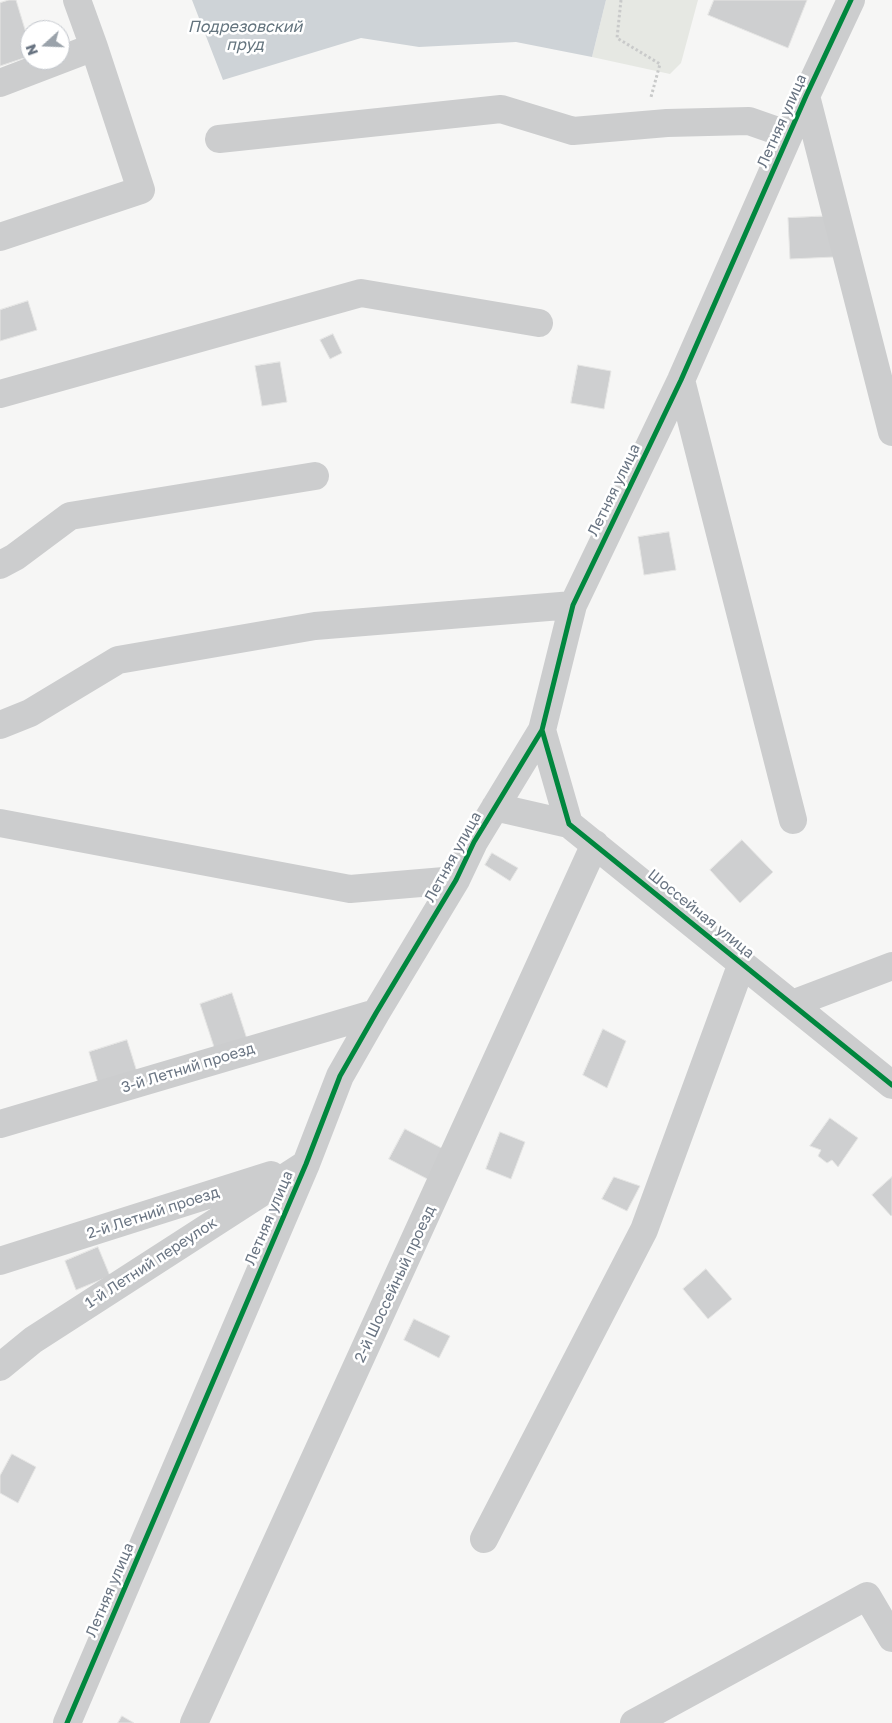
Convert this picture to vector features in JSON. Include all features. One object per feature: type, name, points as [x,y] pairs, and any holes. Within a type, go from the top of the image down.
[{"type":"street","points":[[0,237],[141,190],[77,0]]},
{"type":"street","name":"Летняя улица","points":[[67,1723],[306,1164],[340,1076],[456,880],[474,842],[542,730],[573,605],[681,380],[850,0]]},
{"type":"street","points":[[0,84],[94,47]]},
{"type":"street","points":[[806,96],[892,432]]},
{"type":"street","points":[[219,139],[501,109],[573,131],[653,124],[749,121],[789,135]]},
{"type":"street","points":[[0,394],[361,293],[539,323]]},
{"type":"street","points":[[681,380],[793,820]]},
{"type":"street","points":[[0,565],[15,557],[70,516],[315,476]]},
{"type":"street","points":[[0,725],[30,713],[118,660],[315,626],[573,605]]},
{"type":"street","points":[[495,807],[569,824],[542,730]]},
{"type":"street","points":[[0,822],[350,889],[456,880]]},
{"type":"street","name":"Шоссейная улица","points":[[569,824],[892,1085]]},
{"type":"street","name":"2-й Шоссейный проезд","points":[[194,1723],[595,844]]},
{"type":"street","points":[[484,1539],[644,1230],[742,963]]},
{"type":"street","points":[[792,1004],[892,966]]},
{"type":"street","name":"3-й Летний проезд","points":[[0,1124],[376,1013]]},
{"type":"street","name":"2-й Летний проезд","points":[[0,1261],[306,1164]]},
{"type":"street","name":"1-й Летний переулок","points":[[0,1367],[33,1340],[306,1164]]},
{"type":"street","points":[[634,1723],[867,1596],[892,1638]]},
{"type":"path","points":[[621,0],[617,38],[660,64],[650,99],[653,124]]},
{"type":"shaded area","points":[[606,0],[698,0],[681,63],[670,74],[592,57]]},
{"type":"water","name":"Подрезовский пруд","points":[[192,0],[606,0],[592,57],[516,42],[419,47],[361,38],[223,80]]},
{"type":"building","points":[[16,0],[22,20],[20,20],[20,59],[0,66],[0,3]]},
{"type":"building","points":[[714,0],[807,0],[788,48],[708,15]]},
{"type":"building","points":[[832,216],[834,257],[790,259],[788,218]]},
{"type":"building","points":[[28,301],[37,330],[0,341],[0,310]]},
{"type":"building","points":[[333,334],[342,353],[330,359],[320,340]]},
{"type":"building","points":[[280,362],[287,402],[262,406],[255,366]]},
{"type":"building","points":[[578,365],[611,371],[604,409],[571,403]]},
{"type":"building","points":[[669,532],[676,570],[644,575],[638,537]]},
{"type":"building","points":[[742,840],[773,872],[740,903],[710,870]]},
{"type":"building","points":[[492,853],[518,868],[510,881],[485,865]]},
{"type":"building","points":[[232,993],[247,1039],[215,1050],[200,1004]]},
{"type":"building","points":[[603,1029],[626,1041],[607,1088],[583,1075]]},
{"type":"building","points":[[127,1040],[137,1072],[98,1083],[89,1052]]},
{"type":"building","points":[[830,1118],[858,1138],[838,1167],[832,1160],[827,1163],[818,1156],[821,1150],[810,1146]]},
{"type":"building","points":[[405,1129],[451,1153],[435,1183],[389,1159]]},
{"type":"building","points":[[500,1132],[525,1142],[511,1179],[486,1169]]},
{"type":"building","points":[[614,1177],[640,1186],[627,1211],[602,1199]]},
{"type":"building","points":[[892,1177],[892,1215],[891,1216],[872,1195]]},
{"type":"building","points":[[98,1247],[110,1276],[76,1290],[65,1261]]},
{"type":"building","points":[[706,1269],[732,1299],[708,1319],[683,1289]]},
{"type":"building","points":[[414,1319],[450,1336],[439,1358],[404,1340]]},
{"type":"building","points":[[12,1454],[36,1467],[18,1503],[0,1493],[0,1476]]},
{"type":"building","points":[[122,1716],[134,1723],[118,1723]]},
{"type":"cycle path","points":[[67,1723],[306,1164],[340,1076],[456,880],[474,842],[542,730],[573,605],[681,380],[806,96],[851,0]]},
{"type":"cycle path","points":[[542,730],[569,824],[892,1085]]}]
